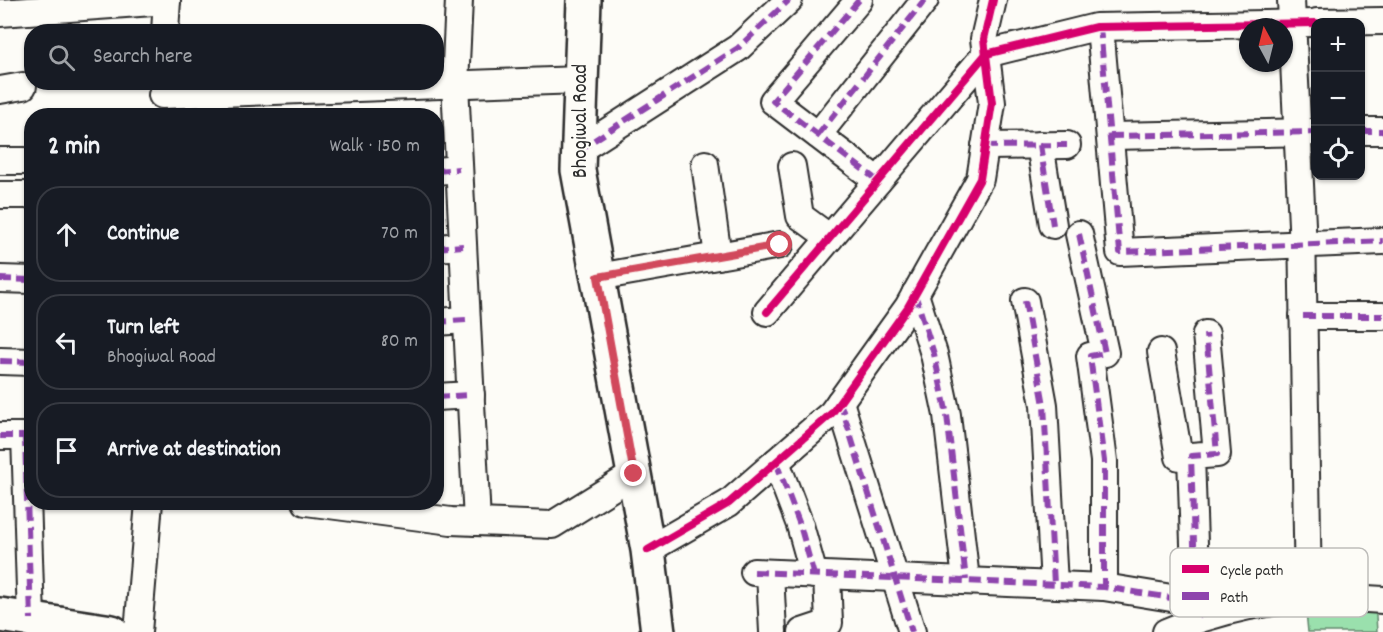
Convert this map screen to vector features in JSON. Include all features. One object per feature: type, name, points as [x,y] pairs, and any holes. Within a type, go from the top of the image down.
[{"type":"main road","name":"Bhogiwal Road","points":[[584,0],[578,170],[648,550],[658,632]]},
{"type":"main road","points":[[15,617],[112,632]]},
{"type":"street","points":[[459,0],[448,170],[463,246],[477,522]]},
{"type":"street","points":[[579,150],[738,48],[789,0]]},
{"type":"street","points":[[859,0],[773,101],[878,181]]},
{"type":"street","points":[[818,135],[925,0]]},
{"type":"street","points":[[648,550],[729,503],[832,413],[915,294],[980,179],[992,103],[984,39],[993,0]]},
{"type":"street","points":[[0,13],[167,1],[166,24]]},
{"type":"street","points":[[1304,17],[1307,132],[1302,243],[1307,548]]},
{"type":"street","points":[[767,312],[986,54],[1100,27],[1304,17],[1383,21]]},
{"type":"street","points":[[1100,27],[1120,252],[1383,241]]},
{"type":"street","points":[[444,85],[581,80]]},
{"type":"street","points":[[162,98],[329,90]]},
{"type":"street","points":[[1365,131],[1383,131]]},
{"type":"street","points":[[1110,136],[1307,132]]},
{"type":"street","points":[[1040,145],[1053,225]]},
{"type":"street","points":[[985,146],[1067,145]]},
{"type":"street","points":[[705,164],[718,256]]},
{"type":"street","points":[[792,166],[800,216],[830,238]]},
{"type":"street","points":[[0,195],[24,195]]},
{"type":"street","points":[[1079,234],[1105,353],[1090,356],[1104,461],[1104,587]]},
{"type":"street","points":[[598,277],[780,245]]},
{"type":"street","points":[[444,247],[463,246]]},
{"type":"street","points":[[0,279],[24,280]]},
{"type":"street","points":[[915,294],[934,354],[947,415],[966,580]]},
{"type":"street","points":[[1025,302],[1044,405],[1054,584]]},
{"type":"street","points":[[1303,316],[1383,316]]},
{"type":"street","points":[[444,321],[466,320]]},
{"type":"street","points":[[1161,352],[1179,457],[1217,454],[1206,334]]},
{"type":"street","points":[[0,361],[24,362]]},
{"type":"street","points":[[444,397],[471,395]]},
{"type":"street","points":[[840,402],[912,632]]},
{"type":"street","points":[[15,617],[19,436]]},
{"type":"street","points":[[1191,456],[1196,548]]},
{"type":"street","points":[[776,462],[820,576],[829,623],[802,632]]},
{"type":"street","points":[[367,510],[452,521],[552,525],[634,474]]},
{"type":"street","points":[[138,632],[148,510]]},
{"type":"street","points":[[772,632],[762,573],[1104,587],[1170,603]]},
{"type":"street","points":[[1368,599],[1383,600]]},
{"type":"street","points":[[1166,632],[1188,617]]},
{"type":"green space","points":[[1368,601],[1375,601],[1377,632],[1308,632],[1307,617],[1368,617]]},
{"type":"marked path","points":[[579,150],[738,48],[789,0]]},
{"type":"marked path","points":[[859,0],[773,101],[878,181]]},
{"type":"marked path","points":[[818,135],[925,0]]},
{"type":"marked path","points":[[1100,27],[1120,252],[1383,241]]},
{"type":"marked path","points":[[1365,131],[1383,131]]},
{"type":"marked path","points":[[1110,136],[1311,132]]},
{"type":"marked path","points":[[1040,145],[1053,225]]},
{"type":"marked path","points":[[985,146],[1067,145]]},
{"type":"marked path","points":[[444,170],[459,169]]},
{"type":"marked path","points":[[1079,234],[1105,353],[1090,356],[1104,461],[1104,587]]},
{"type":"marked path","points":[[444,247],[463,246]]},
{"type":"marked path","points":[[0,279],[24,280]]},
{"type":"marked path","points":[[915,294],[934,354],[947,415],[966,580]]},
{"type":"marked path","points":[[1025,301],[1044,405],[1054,584]]},
{"type":"marked path","points":[[1303,316],[1383,316]]},
{"type":"marked path","points":[[444,321],[466,320]]},
{"type":"marked path","points":[[1194,548],[1191,456],[1217,454],[1206,334]]},
{"type":"marked path","points":[[0,361],[24,362]]},
{"type":"marked path","points":[[444,397],[471,395]]},
{"type":"marked path","points":[[840,402],[912,632]]},
{"type":"marked path","points":[[0,436],[24,436]]},
{"type":"marked path","points":[[776,462],[800,525],[814,575]]},
{"type":"marked path","points":[[27,510],[31,619]]},
{"type":"marked path","points":[[754,572],[1104,587],[1170,598]]},
{"type":"cycle path","points":[[648,550],[729,503],[832,413],[908,307],[980,179],[992,103],[984,39],[993,0]]},
{"type":"cycle path","points":[[767,312],[986,54],[1096,27],[1311,23]]},
{"type":"route","points":[[634,474],[598,277],[780,245]]}]
